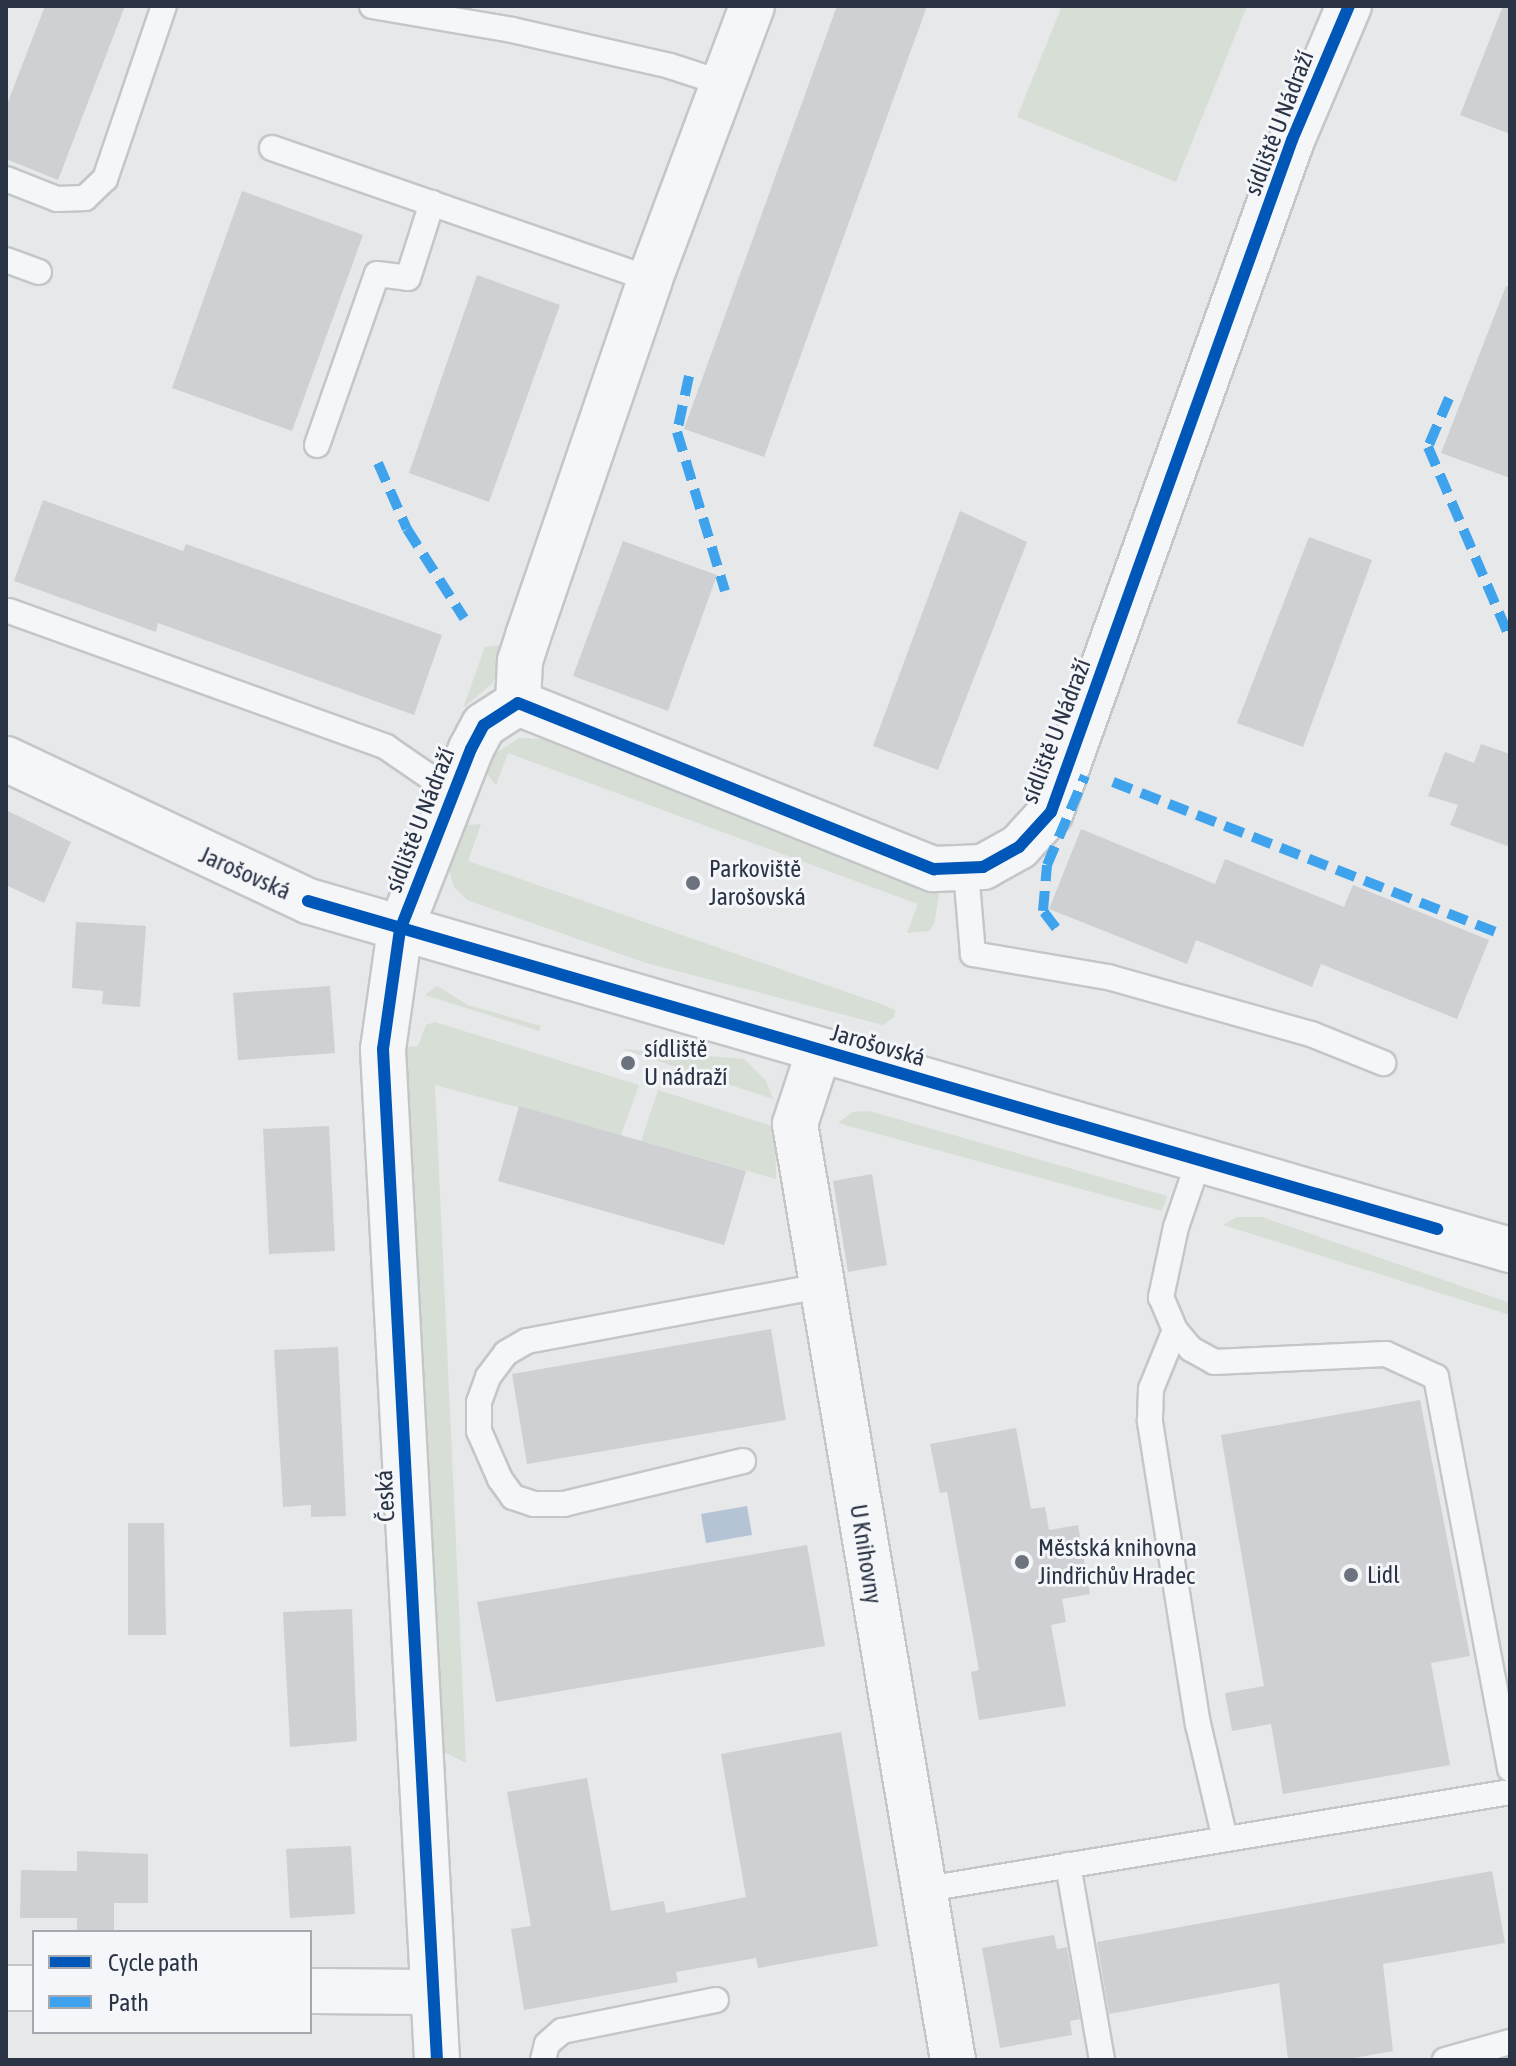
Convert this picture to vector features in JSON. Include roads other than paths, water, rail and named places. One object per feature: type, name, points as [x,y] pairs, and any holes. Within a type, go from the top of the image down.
[{"type":"street","points":[[518,703],[520,661],[650,279],[752,6]]},
{"type":"street","name":"sídliště U Nádraží","points":[[400,930],[484,725],[518,703],[893,856],[934,869],[966,871],[1004,858],[1051,812],[1292,140],[1349,6]]},
{"type":"street","name":"Jarošovská","points":[[6,759],[308,901],[1510,1250]]},
{"type":"street","name":"Česká","points":[[400,930],[383,1049],[437,2060]]},
{"type":"street","name":"U Knihovny","points":[[819,1051],[795,1124],[921,1890],[953,2060]]},
{"type":"street","points":[[6,1988],[32,1988]]},
{"type":"street","points":[[312,1991],[433,1992]]},
{"type":"lane","points":[[6,179],[57,199],[85,198],[105,179],[164,6]]},
{"type":"lane","points":[[372,6],[540,37],[670,66],[725,84]]},
{"type":"lane","points":[[272,148],[650,279]]},
{"type":"lane","points":[[317,445],[377,274],[408,278],[432,203]]},
{"type":"lane","points":[[6,260],[39,272]]},
{"type":"lane","points":[[9,611],[386,747],[456,795]]},
{"type":"lane","points":[[966,871],[973,954],[1108,977],[1311,1034],[1383,1063]]},
{"type":"lane","points":[[1199,1160],[1176,1227],[1161,1297],[1175,1330],[1214,1362],[1386,1354],[1436,1377],[1510,1769]]},
{"type":"lane","points":[[743,1461],[564,1504],[534,1504],[513,1497],[500,1479],[479,1431],[479,1402],[488,1377],[506,1353],[527,1341],[822,1286]]},
{"type":"lane","points":[[1175,1330],[1151,1389],[1150,1422],[1198,1724],[1225,1839]]},
{"type":"lane","points":[[921,1890],[1510,1792]]},
{"type":"lane","points":[[1068,1865],[1102,2060]]},
{"type":"lane","points":[[543,2060],[547,2044],[562,2031],[716,2000]]},
{"type":"lane","points":[[1445,2060],[1510,2042]]},
{"type":"water","points":[[747,1506],[752,1535],[706,1543],[701,1514]]},
{"type":"place","name":"Parkoviště Jarošovská","points":[[693,883]]},
{"type":"place","name":"sídliště U nádraží","points":[[628,1063]]},
{"type":"place","name":"Městská knihovna Jindřichův Hradec","points":[[1022,1562]]},
{"type":"place","name":"Lidl","points":[[1351,1575]]}]
